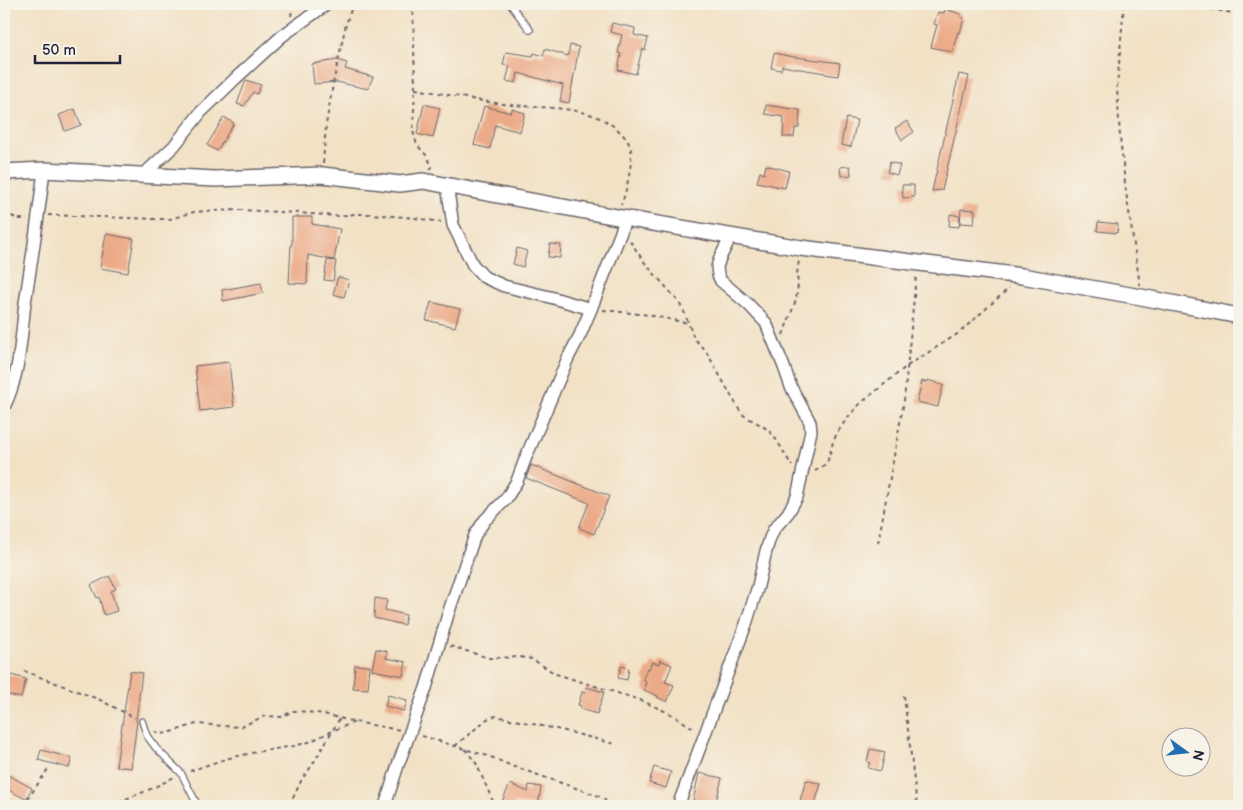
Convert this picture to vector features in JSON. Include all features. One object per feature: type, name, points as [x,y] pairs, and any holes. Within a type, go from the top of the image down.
[{"type":"street","points":[[142,176],[174,146],[201,112],[236,78],[282,36],[327,4]]},
{"type":"street","points":[[4,407],[17,372],[44,170]]},
{"type":"street","points":[[4,172],[44,170],[215,179],[322,175],[400,184],[423,181],[447,184],[621,222],[731,236],[801,248],[1022,276],[1239,316]]},
{"type":"street","points":[[447,184],[454,225],[472,265],[484,277],[504,286],[591,309]]},
{"type":"street","points":[[385,806],[426,688],[475,535],[485,520],[506,499],[517,481],[591,309],[621,222]]},
{"type":"street","points":[[678,806],[746,624],[770,538],[774,529],[793,506],[797,497],[811,431],[810,422],[791,387],[766,323],[748,304],[721,282],[718,275],[717,266],[731,236]]},
{"type":"lane","points":[[510,4],[530,30]]},
{"type":"lane","points":[[142,722],[147,736],[180,773],[198,806]]},
{"type":"path","points":[[322,175],[326,125],[333,84],[346,24],[353,4]]},
{"type":"path","points":[[413,4],[415,89],[412,132],[417,145],[427,156],[432,167],[423,181]]},
{"type":"path","points":[[1124,4],[1117,88],[1120,137],[1126,192],[1142,297]]},
{"type":"path","points":[[1179,4],[1239,14]]},
{"type":"path","points":[[415,89],[512,105],[591,114],[609,122],[620,131],[631,150],[621,222],[629,240],[645,263],[678,300],[694,338],[707,353],[740,413],[772,434],[801,479],[828,460],[837,433],[844,421],[861,403],[907,366],[959,333],[1022,276]]},
{"type":"path","points":[[4,213],[19,219],[39,214],[170,219],[194,212],[213,210],[267,211],[338,216],[370,214],[424,219],[454,225]]},
{"type":"path","points":[[777,351],[796,300],[801,248]]},
{"type":"path","points":[[878,543],[904,401],[918,263]]},
{"type":"path","points":[[591,309],[636,313],[688,323]]},
{"type":"path","points":[[440,644],[463,649],[489,658],[520,656],[532,659],[556,674],[640,700],[669,713],[704,735]]},
{"type":"path","points":[[24,671],[98,699],[142,722],[151,730],[160,734],[178,731],[196,724],[240,726],[265,716],[281,717],[293,711],[299,711],[410,732],[491,757],[596,795],[603,798],[610,806]]},
{"type":"path","points":[[904,696],[917,806]]},
{"type":"path","points":[[455,746],[487,719],[496,716],[615,744]]},
{"type":"path","points":[[291,806],[296,789],[340,718]]},
{"type":"path","points":[[103,806],[131,798],[160,785],[180,773],[202,768],[225,759],[309,742],[355,722]]},
{"type":"path","points":[[465,749],[476,763],[495,806]]},
{"type":"path","points":[[24,806],[48,769]]},
{"type":"building","points":[[945,9],[961,14],[961,17],[964,18],[952,52],[931,47],[937,25],[934,24],[938,12],[944,13]]},
{"type":"building","points":[[612,23],[635,28],[634,35],[648,38],[645,50],[642,49],[636,74],[618,70],[621,54],[618,53],[622,35],[610,32]]},
{"type":"building","points":[[570,45],[579,47],[569,103],[560,101],[563,85],[518,73],[516,83],[506,81],[510,66],[503,65],[506,52],[533,56],[534,53],[543,56],[545,49],[568,56]]},
{"type":"building","points":[[774,53],[840,63],[838,76],[782,66],[781,70],[771,68]]},
{"type":"building","points":[[337,60],[347,63],[345,69],[373,77],[368,89],[337,82],[314,84],[312,64]]},
{"type":"building","points":[[959,74],[969,76],[942,190],[932,191]]},
{"type":"building","points":[[246,80],[261,85],[257,94],[253,92],[244,106],[237,104]]},
{"type":"building","points":[[424,104],[440,108],[433,138],[417,134]]},
{"type":"building","points":[[766,105],[800,110],[799,128],[795,128],[794,137],[783,137],[784,117],[765,114]]},
{"type":"building","points":[[484,106],[511,113],[512,109],[525,113],[520,132],[495,125],[490,149],[474,145]]},
{"type":"building","points":[[75,109],[81,125],[65,131],[59,115]]},
{"type":"building","points":[[224,117],[234,123],[217,151],[207,145]]},
{"type":"building","points":[[846,118],[857,120],[851,147],[841,145]]},
{"type":"building","points":[[907,121],[914,132],[902,140],[895,128]]},
{"type":"building","points":[[890,162],[900,165],[897,175],[887,172]]},
{"type":"building","points":[[766,165],[789,171],[785,188],[757,182],[760,172],[764,174]]},
{"type":"building","points":[[850,166],[851,175],[841,176],[840,167]]},
{"type":"building","points":[[902,185],[914,185],[914,197],[903,198]]},
{"type":"building","points":[[961,209],[975,210],[974,224],[960,223]]},
{"type":"building","points":[[950,214],[960,216],[959,227],[949,226]]},
{"type":"building","points":[[292,217],[312,217],[312,224],[340,229],[334,260],[308,255],[307,284],[289,283]]},
{"type":"building","points":[[1098,222],[1118,224],[1117,233],[1097,231]]},
{"type":"building","points":[[106,234],[134,239],[128,273],[100,268]]},
{"type":"building","points":[[550,244],[561,245],[560,258],[548,257]]},
{"type":"building","points":[[517,248],[527,251],[523,267],[513,264]]},
{"type":"building","points":[[327,260],[336,261],[333,281],[324,280]]},
{"type":"building","points":[[338,277],[349,280],[344,297],[333,294]]},
{"type":"building","points":[[261,283],[263,293],[223,301],[222,290]]},
{"type":"building","points":[[431,302],[460,309],[455,327],[426,320]]},
{"type":"building","points":[[229,362],[234,407],[200,411],[195,366]]},
{"type":"building","points":[[927,380],[943,385],[938,407],[917,402],[922,381],[926,382]]},
{"type":"building","points":[[531,465],[609,496],[594,534],[579,528],[589,503],[526,478]]},
{"type":"building","points":[[109,576],[116,589],[111,591],[117,611],[104,615],[99,597],[97,598],[91,585]]},
{"type":"building","points":[[375,598],[387,600],[385,610],[406,615],[404,625],[374,618]]},
{"type":"building","points":[[376,649],[387,651],[386,658],[406,662],[403,676],[372,670]]},
{"type":"building","points":[[660,660],[672,665],[665,682],[674,685],[667,702],[644,690],[646,681],[643,679],[647,668],[649,669],[652,662],[659,664]]},
{"type":"building","points":[[355,665],[370,666],[368,689],[353,688]]},
{"type":"building","points":[[621,666],[629,668],[627,680],[618,678]]},
{"type":"building","points":[[130,671],[142,673],[131,768],[116,766]]},
{"type":"building","points":[[8,674],[26,679],[21,698],[4,694]]},
{"type":"building","points":[[586,687],[604,692],[597,714],[580,709],[581,706],[578,705],[582,692],[585,693]]},
{"type":"building","points":[[388,695],[407,700],[404,711],[385,706]]},
{"type":"building","points":[[870,749],[885,752],[881,771],[868,768],[870,763],[867,762]]},
{"type":"building","points":[[41,750],[72,758],[69,768],[38,760]]},
{"type":"building","points":[[654,767],[671,772],[666,788],[649,783]]},
{"type":"building","points":[[699,773],[722,778],[715,806],[692,806]]},
{"type":"building","points":[[8,775],[32,788],[26,799],[4,788]]},
{"type":"building","points":[[806,780],[821,784],[814,806],[800,801]]},
{"type":"building","points":[[510,784],[528,792],[529,785],[541,787],[538,806],[515,803],[513,806],[500,806]]}]
